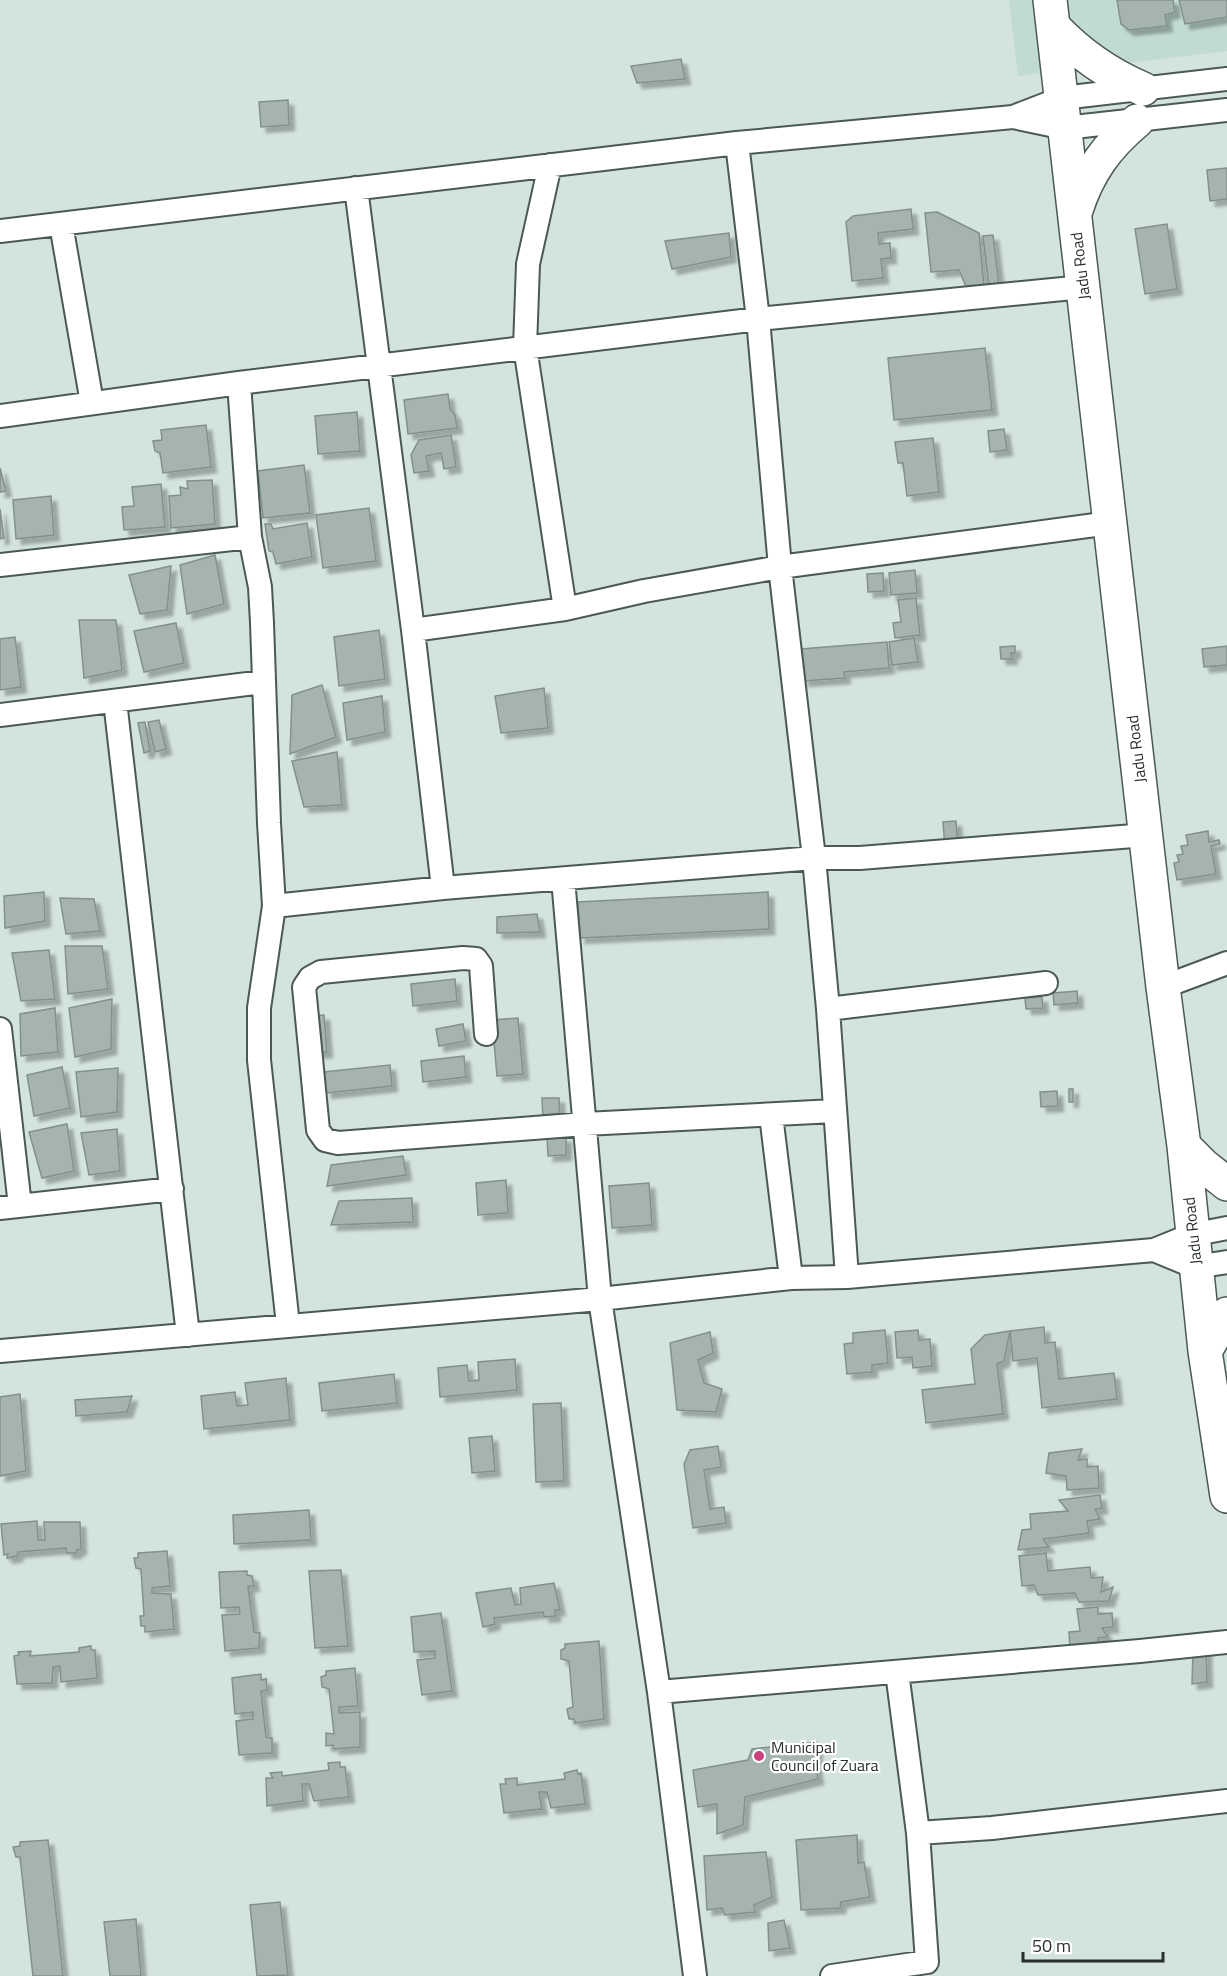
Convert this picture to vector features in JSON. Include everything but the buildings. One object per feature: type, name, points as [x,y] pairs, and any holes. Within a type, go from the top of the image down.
[{"type":"highway","points":[[1052,13],[1094,63],[1143,89]]},
{"type":"highway","name":"Jadu Road","points":[[1052,13],[1163,987],[1184,1146],[1191,1235],[1205,1351],[1227,1497]]},
{"type":"highway","points":[[1074,214],[1091,172],[1119,135],[1137,121]]},
{"type":"highway","points":[[1184,1146],[1227,1184]]},
{"type":"highway","points":[[1205,1351],[1227,1314]]},
{"type":"street","points":[[1064,113],[1143,89],[1227,79]]},
{"type":"street","points":[[0,231],[737,142],[1064,113],[1137,121],[1227,110]]},
{"type":"street","points":[[737,142],[758,319],[780,567],[814,858],[828,1009],[847,1277]]},
{"type":"street","points":[[550,165],[528,264],[525,347],[565,609]]},
{"type":"street","points":[[356,188],[413,630],[443,888]]},
{"type":"street","points":[[61,224],[92,403]]},
{"type":"street","points":[[0,416],[239,383],[758,319],[1083,287]]},
{"type":"street","points":[[239,383],[250,537],[260,587],[274,906],[260,1008],[260,1060],[288,1325]]},
{"type":"street","points":[[413,630],[565,609],[644,591],[780,567],[1110,523]]},
{"type":"street","points":[[0,565],[250,537]]},
{"type":"street","points":[[0,715],[263,681]]},
{"type":"street","points":[[115,701],[188,1335]]},
{"type":"street","points":[[274,906],[443,888],[814,858],[860,858],[1146,835]]},
{"type":"street","points":[[562,879],[600,1299],[659,1692],[695,1976]]},
{"type":"street","points":[[486,1034],[481,966],[476,960],[463,958],[321,972],[310,978],[304,987],[318,1130],[325,1140],[338,1143],[585,1124],[834,1111]]},
{"type":"street","points":[[1163,987],[1227,963]]},
{"type":"street","points":[[828,1009],[1046,983]]},
{"type":"street","points":[[0,1029],[10,1207],[172,1189]]},
{"type":"street","points":[[771,1115],[791,1278]]},
{"type":"street","points":[[0,1351],[600,1299],[791,1278],[847,1277],[1154,1250],[1191,1235],[1227,1228]]},
{"type":"street","points":[[1154,1250],[1195,1267],[1227,1262]]},
{"type":"street","points":[[659,1692],[1227,1642]]},
{"type":"street","points":[[832,1976],[927,1969],[918,1833],[897,1672]]},
{"type":"street","points":[[918,1833],[992,1828],[1227,1801]]},
{"type":"shaded area","points":[[1009,0],[1227,0],[1227,51],[1018,76]]},
{"type":"place","name":"Municipal Council of Zuara","points":[[759,1756]]}]
